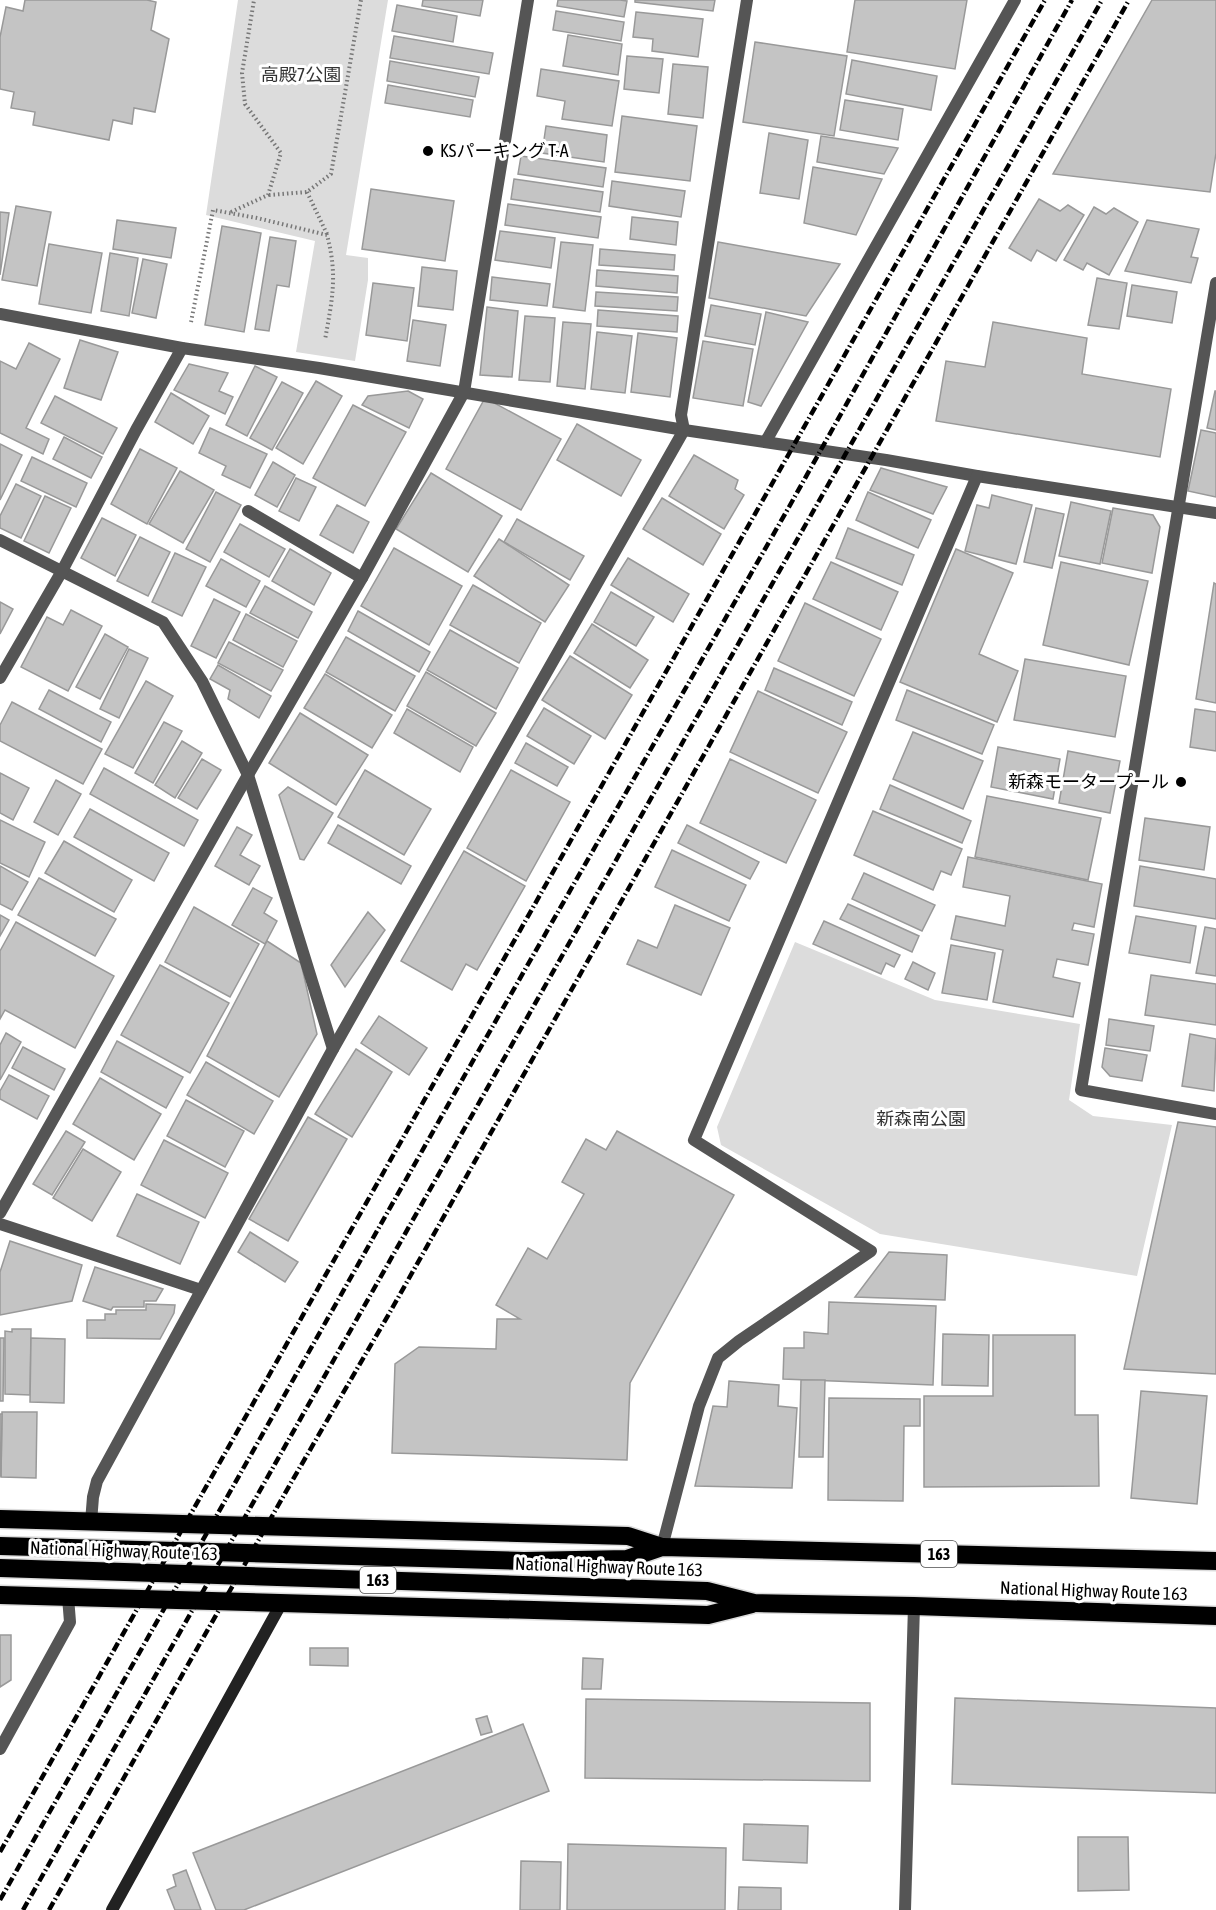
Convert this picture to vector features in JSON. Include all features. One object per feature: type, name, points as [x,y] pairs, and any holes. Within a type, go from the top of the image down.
[{"type":"highway","name":"163","points":[[0,1519],[628,1536],[662,1547]]},
{"type":"highway","name":"National Highway Route 163","points":[[0,1546],[524,1561],[627,1558],[662,1547],[1216,1561]]},
{"type":"highway","name":"National Highway Route 163","points":[[0,1568],[706,1591],[754,1603],[1216,1616]]},
{"type":"highway","name":"163","points":[[0,1595],[708,1615],[754,1603]]},
{"type":"street","points":[[0,1213],[362,578],[464,392],[528,0]]},
{"type":"street","points":[[91,1522],[97,1481],[333,1049],[684,430],[681,415],[747,0]]},
{"type":"street","points":[[766,441],[1015,0]]},
{"type":"street","points":[[1216,283],[1081,1090],[1216,1114]]},
{"type":"street","points":[[0,314],[182,348],[319,368],[684,430],[886,459],[977,476],[1216,513]]},
{"type":"street","points":[[0,678],[62,571],[182,348]]},
{"type":"street","points":[[662,1547],[699,1406],[718,1358],[739,1341],[871,1251],[694,1140],[977,476]]},
{"type":"street","points":[[248,511],[362,578]]},
{"type":"street","points":[[0,540],[163,622],[202,681],[248,775],[333,1049]]},
{"type":"street","points":[[0,1224],[201,1290]]},
{"type":"street","points":[[0,1749],[70,1622],[68,1597]]},
{"type":"street","points":[[112,1910],[281,1604]]},
{"type":"street","points":[[905,1910],[914,1606]]},
{"type":"path","points":[[254,0],[242,74],[245,104],[281,153],[268,195]]},
{"type":"path","points":[[229,213],[268,195],[307,192],[331,174],[361,0]]},
{"type":"path","points":[[307,192],[327,235],[334,261],[334,292],[319,368]]},
{"type":"path","points":[[190,325],[213,210],[327,235]]},
{"type":"green space","name":"高殿7公園","points":[[238,0],[388,0],[346,255],[368,258],[368,280],[355,361],[296,352],[315,241],[206,215]]},
{"type":"green space","name":"新森南公園","points":[[795,942],[935,1000],[1080,1024],[1069,1100],[1093,1116],[1172,1125],[1137,1276],[880,1234],[721,1145],[717,1127]]},
{"type":"building","points":[[25,0],[147,0],[156,2],[151,30],[169,39],[155,112],[134,108],[132,124],[113,120],[109,140],[33,125],[35,112],[11,108],[14,92],[0,89],[0,37],[6,7],[23,11]]},
{"type":"building","points":[[423,0],[483,0],[480,16],[422,6]]},
{"type":"building","points":[[558,0],[627,1],[624,17],[557,6]]},
{"type":"building","points":[[635,0],[715,0],[713,11],[635,2]]},
{"type":"building","points":[[855,0],[967,0],[955,69],[847,52]]},
{"type":"building","points":[[1152,0],[1216,0],[1216,153],[1210,192],[1053,174]]},
{"type":"building","points":[[397,5],[457,16],[453,42],[392,31]]},
{"type":"building","points":[[556,11],[624,22],[621,41],[553,30]]},
{"type":"building","points":[[636,12],[703,19],[698,57],[652,51],[653,39],[633,37]]},
{"type":"building","points":[[568,35],[622,44],[618,75],[563,66]]},
{"type":"building","points":[[394,36],[493,53],[489,74],[390,58]]},
{"type":"building","points":[[755,42],[847,56],[834,136],[743,122]]},
{"type":"building","points":[[627,56],[663,59],[659,93],[624,89]]},
{"type":"building","points":[[852,60],[937,76],[931,110],[846,94]]},
{"type":"building","points":[[390,61],[479,77],[475,97],[387,81]]},
{"type":"building","points":[[673,64],[708,67],[703,118],[668,114]]},
{"type":"building","points":[[541,69],[619,81],[612,126],[562,119],[565,101],[537,96]]},
{"type":"building","points":[[388,85],[473,100],[470,117],[385,103]]},
{"type":"building","points":[[845,100],[903,109],[898,140],[840,130]]},
{"type":"building","points":[[622,116],[697,126],[690,181],[615,172]]},
{"type":"building","points":[[546,126],[607,135],[604,162],[542,153]]},
{"type":"building","points":[[769,133],[808,140],[799,199],[760,193]]},
{"type":"building","points":[[821,136],[898,148],[884,174],[817,162]]},
{"type":"building","points":[[521,156],[606,168],[603,187],[518,174]]},
{"type":"building","points":[[813,167],[882,179],[856,235],[804,223]]},
{"type":"building","points":[[514,179],[603,192],[600,212],[511,199]]},
{"type":"building","points":[[612,181],[685,191],[681,217],[609,206]]},
{"type":"building","points":[[371,189],[454,201],[445,261],[362,249]]},
{"type":"building","points":[[1039,199],[1060,211],[1068,205],[1084,215],[1056,261],[1037,250],[1031,261],[1009,248]]},
{"type":"building","points":[[508,204],[601,217],[598,238],[505,225]]},
{"type":"building","points":[[16,206],[51,212],[37,286],[2,280]]},
{"type":"building","points":[[1094,207],[1106,214],[1114,208],[1138,222],[1109,275],[1087,263],[1083,270],[1064,260]]},
{"type":"building","points":[[0,212],[9,213],[0,275]]},
{"type":"building","points":[[632,217],[678,222],[676,245],[630,239]]},
{"type":"building","points":[[117,220],[176,228],[171,258],[113,249]]},
{"type":"building","points":[[1147,220],[1199,229],[1191,257],[1198,258],[1191,283],[1125,271]]},
{"type":"building","points":[[222,226],[261,233],[244,332],[205,325]]},
{"type":"building","points":[[500,231],[555,238],[551,268],[495,260]]},
{"type":"building","points":[[270,237],[296,241],[289,287],[277,285],[269,331],[255,329]]},
{"type":"building","points":[[561,242],[593,245],[585,311],[553,307]]},
{"type":"building","points":[[718,242],[840,264],[806,316],[709,298]]},
{"type":"building","points":[[49,244],[102,253],[91,313],[39,304]]},
{"type":"building","points":[[600,249],[675,255],[674,270],[599,265]]},
{"type":"building","points":[[110,253],[138,258],[129,316],[101,311]]},
{"type":"building","points":[[143,259],[167,264],[156,318],[132,313]]},
{"type":"building","points":[[422,267],[457,271],[453,310],[418,306]]},
{"type":"building","points":[[597,270],[678,276],[677,293],[596,286]]},
{"type":"building","points":[[492,277],[550,284],[547,306],[490,300]]},
{"type":"building","points":[[1097,278],[1127,283],[1119,329],[1088,325]]},
{"type":"building","points":[[373,283],[414,288],[407,341],[366,335]]},
{"type":"building","points":[[1132,285],[1177,292],[1172,323],[1127,316]]},
{"type":"building","points":[[596,292],[678,297],[677,311],[595,306]]},
{"type":"building","points":[[711,305],[761,314],[755,345],[705,336]]},
{"type":"building","points":[[487,307],[518,311],[512,377],[480,375]]},
{"type":"building","points":[[598,310],[678,316],[677,332],[597,326]]},
{"type":"building","points":[[766,312],[808,322],[761,406],[748,402]]},
{"type":"building","points":[[525,316],[555,318],[550,382],[519,380]]},
{"type":"building","points":[[413,320],[446,325],[440,366],[407,361]]},
{"type":"building","points":[[563,322],[591,324],[585,389],[557,386]]},
{"type":"building","points":[[993,322],[1087,338],[1082,374],[1171,389],[1160,457],[936,421],[946,361],[985,367]]},
{"type":"building","points":[[597,332],[632,336],[625,393],[591,389]]},
{"type":"building","points":[[638,333],[677,338],[670,397],[631,392]]},
{"type":"building","points":[[80,340],[118,352],[101,400],[64,388]]},
{"type":"building","points":[[703,341],[753,349],[743,406],[693,398]]},
{"type":"building","points":[[29,343],[60,359],[26,428],[49,439],[43,454],[0,433],[0,361],[16,369]]},
{"type":"building","points":[[189,364],[228,373],[219,391],[233,397],[225,414],[174,390]]},
{"type":"building","points":[[255,366],[277,377],[247,436],[226,425]]},
{"type":"building","points":[[316,381],[342,396],[303,464],[276,448]]},
{"type":"building","points":[[282,382],[303,393],[272,450],[250,438]]},
{"type":"building","points":[[408,391],[423,399],[409,428],[362,405],[368,396]]},
{"type":"building","points":[[1216,391],[1216,430],[1207,428]]},
{"type":"building","points":[[171,393],[209,416],[193,444],[155,422]]},
{"type":"building","points":[[55,396],[117,428],[103,454],[41,423]]},
{"type":"building","points":[[485,398],[561,439],[521,510],[446,469]]},
{"type":"building","points":[[353,405],[406,432],[365,506],[313,478]]},
{"type":"building","points":[[577,424],[641,460],[621,496],[557,460]]},
{"type":"building","points":[[210,428],[267,454],[250,488],[222,475],[226,466],[199,453]]},
{"type":"building","points":[[1201,430],[1216,433],[1216,497],[1188,491]]},
{"type":"building","points":[[64,437],[102,457],[91,478],[53,459]]},
{"type":"building","points":[[0,444],[22,455],[0,500]]},
{"type":"building","points":[[140,449],[177,468],[147,524],[111,504]]},
{"type":"building","points":[[694,455],[738,480],[735,489],[744,495],[724,529],[669,496]]},
{"type":"building","points":[[32,457],[87,483],[76,507],[21,481]]},
{"type":"building","points":[[273,462],[295,475],[277,507],[255,495]]},
{"type":"building","points":[[881,468],[947,487],[933,514],[870,490]]},
{"type":"building","points":[[180,471],[214,490],[183,543],[149,524]]},
{"type":"building","points":[[431,473],[502,516],[468,572],[396,529]]},
{"type":"building","points":[[296,478],[316,487],[299,521],[279,511]]},
{"type":"building","points":[[16,484],[41,496],[21,538],[0,528],[0,516]]},
{"type":"building","points":[[216,492],[241,505],[210,562],[186,549]]},
{"type":"building","points":[[868,492],[931,520],[918,548],[856,520]]},
{"type":"building","points":[[992,495],[1032,505],[1016,564],[965,551],[977,505],[989,508]]},
{"type":"building","points":[[45,496],[71,508],[49,553],[24,541]]},
{"type":"building","points":[[662,498],[721,534],[703,565],[643,529]]},
{"type":"building","points":[[1071,502],[1111,511],[1100,564],[1059,556]]},
{"type":"building","points":[[337,505],[369,522],[353,553],[320,535]]},
{"type":"building","points":[[1036,508],[1064,514],[1052,568],[1024,562]]},
{"type":"building","points":[[1113,508],[1153,515],[1160,527],[1152,573],[1102,563]]},
{"type":"building","points":[[102,518],[136,535],[115,576],[81,558]]},
{"type":"building","points":[[517,519],[584,556],[570,580],[504,542]]},
{"type":"building","points":[[240,524],[285,549],[269,577],[224,552]]},
{"type":"building","points":[[848,528],[914,555],[902,585],[836,558]]},
{"type":"building","points":[[140,537],[170,552],[148,596],[117,581]]},
{"type":"building","points":[[499,539],[569,585],[545,622],[474,576]]},
{"type":"building","points":[[394,548],[462,586],[429,645],[361,606]]},
{"type":"building","points":[[290,549],[331,573],[314,605],[272,581]]},
{"type":"building","points":[[956,549],[1013,573],[979,654],[1018,671],[997,722],[900,682]]},
{"type":"building","points":[[175,553],[206,567],[182,616],[152,602]]},
{"type":"building","points":[[628,558],[689,594],[673,622],[611,585]]},
{"type":"building","points":[[221,559],[260,581],[246,607],[206,586]]},
{"type":"building","points":[[831,562],[898,592],[881,630],[813,599]]},
{"type":"building","points":[[1061,562],[1148,581],[1129,665],[1043,645]]},
{"type":"building","points":[[1214,583],[1216,584],[1216,703],[1196,699]]},
{"type":"building","points":[[473,585],[541,623],[519,663],[450,625]]},
{"type":"building","points":[[265,586],[312,612],[298,638],[250,613]]},
{"type":"building","points":[[611,592],[654,617],[636,646],[594,622]]},
{"type":"building","points":[[214,599],[240,612],[216,658],[191,646]]},
{"type":"building","points":[[0,602],[13,609],[0,634]]},
{"type":"building","points":[[805,603],[881,639],[854,696],[778,661]]},
{"type":"building","points":[[71,610],[102,626],[68,691],[21,667],[47,617],[63,625]]},
{"type":"building","points":[[358,611],[430,652],[419,672],[348,631]]},
{"type":"building","points":[[246,614],[297,641],[283,667],[233,640]]},
{"type":"building","points":[[592,624],[648,660],[630,688],[574,653]]},
{"type":"building","points":[[450,630],[518,668],[496,709],[427,670]]},
{"type":"building","points":[[105,634],[128,647],[100,699],[76,687]]},
{"type":"building","points":[[346,637],[415,676],[395,711],[326,672]]},
{"type":"building","points":[[229,642],[283,670],[271,691],[218,663]]},
{"type":"building","points":[[129,649],[148,658],[119,718],[100,709]]},
{"type":"building","points":[[570,656],[632,695],[605,739],[542,700]]},
{"type":"building","points":[[1025,659],[1126,676],[1115,737],[1014,720]]},
{"type":"building","points":[[218,665],[271,696],[259,718],[228,699],[230,690],[210,679]]},
{"type":"building","points":[[774,668],[852,702],[842,725],[765,690]]},
{"type":"building","points":[[426,672],[496,713],[476,746],[407,706]]},
{"type":"building","points":[[325,674],[392,715],[372,748],[304,708]]},
{"type":"building","points":[[146,681],[173,696],[133,768],[105,754]]},
{"type":"building","points":[[49,690],[111,722],[101,742],[39,709]]},
{"type":"building","points":[[907,690],[994,725],[982,754],[896,720]]},
{"type":"building","points":[[758,691],[847,732],[818,793],[730,752]]},
{"type":"building","points":[[12,702],[102,749],[83,784],[0,741],[0,725]]},
{"type":"building","points":[[544,708],[591,736],[574,764],[527,736]]},
{"type":"building","points":[[407,709],[473,747],[460,772],[394,733]]},
{"type":"building","points":[[1195,709],[1216,712],[1216,751],[1190,747]]},
{"type":"building","points":[[300,713],[368,755],[336,805],[269,763]]},
{"type":"building","points":[[164,722],[182,731],[153,783],[135,773]]},
{"type":"building","points":[[913,732],[983,761],[963,809],[893,779]]},
{"type":"building","points":[[182,741],[202,753],[175,798],[155,785]]},
{"type":"building","points":[[526,743],[568,767],[557,786],[515,763]]},
{"type":"building","points":[[998,747],[1060,759],[1053,799],[991,787]]},
{"type":"building","points":[[1068,751],[1120,761],[1110,813],[1059,803]]},
{"type":"building","points":[[202,759],[221,770],[197,809],[178,798]]},
{"type":"building","points":[[730,759],[816,800],[786,863],[700,823]]},
{"type":"building","points":[[104,768],[198,820],[184,846],[90,794]]},
{"type":"building","points":[[365,770],[431,809],[404,855],[338,817]]},
{"type":"building","points":[[511,770],[570,802],[526,881],[467,848]]},
{"type":"building","points":[[0,773],[29,788],[13,820],[0,813]]},
{"type":"building","points":[[56,780],[81,794],[58,835],[34,822]]},
{"type":"building","points":[[890,785],[971,821],[962,843],[880,809]]},
{"type":"building","points":[[288,787],[333,813],[304,860],[300,859],[279,795]]},
{"type":"building","points":[[987,796],[1101,818],[1088,880],[975,857]]},
{"type":"building","points":[[90,809],[169,853],[154,881],[74,837]]},
{"type":"building","points":[[873,811],[962,849],[951,875],[941,871],[933,890],[854,855]]},
{"type":"building","points":[[1145,818],[1210,827],[1204,870],[1139,860]]},
{"type":"building","points":[[0,820],[45,842],[29,877],[0,863]]},
{"type":"building","points":[[338,825],[411,866],[401,884],[328,843]]},
{"type":"building","points":[[687,825],[759,862],[750,879],[678,843]]},
{"type":"building","points":[[237,827],[252,835],[240,855],[260,866],[249,885],[215,866]]},
{"type":"building","points":[[64,841],[132,880],[114,912],[45,873]]},
{"type":"building","points":[[672,850],[746,885],[729,921],[655,887]]},
{"type":"building","points":[[464,851],[525,886],[477,970],[466,964],[452,990],[401,961]]},
{"type":"building","points":[[968,857],[1102,884],[1094,927],[1074,923],[1072,930],[1094,934],[1088,965],[1057,959],[1053,977],[1080,983],[1073,1017],[993,1002],[1003,950],[951,939],[956,916],[1005,926],[1010,896],[963,887]]},
{"type":"building","points":[[0,866],[28,882],[12,910],[0,904]]},
{"type":"building","points":[[1140,866],[1216,879],[1216,919],[1134,906]]},
{"type":"building","points":[[864,873],[935,905],[922,931],[852,899]]},
{"type":"building","points":[[39,878],[116,919],[95,956],[18,915]]},
{"type":"building","points":[[253,888],[272,898],[264,913],[277,921],[265,944],[232,925]]},
{"type":"building","points":[[848,904],[919,936],[912,952],[840,919]]},
{"type":"building","points":[[675,905],[730,928],[701,995],[627,964],[638,940],[657,948]]},
{"type":"building","points":[[194,907],[259,944],[230,997],[165,962]]},
{"type":"building","points":[[368,912],[385,930],[345,987],[331,965]]},
{"type":"building","points":[[0,915],[9,920],[0,936]]},
{"type":"building","points":[[1136,916],[1196,926],[1190,963],[1129,953]]},
{"type":"building","points":[[824,921],[900,955],[894,967],[886,963],[881,974],[813,944]]},
{"type":"building","points":[[16,922],[114,976],[75,1048],[5,1010],[0,1019],[0,951]]},
{"type":"building","points":[[1205,927],[1216,929],[1216,976],[1196,973]]},
{"type":"building","points":[[267,941],[301,963],[317,1034],[279,1097],[207,1056]]},
{"type":"building","points":[[951,945],[995,953],[987,1000],[942,993]]},
{"type":"building","points":[[913,962],[935,973],[928,990],[905,979]]},
{"type":"building","points":[[160,965],[229,1003],[190,1073],[121,1035]]},
{"type":"building","points":[[1151,975],[1216,984],[1216,1025],[1145,1015]]},
{"type":"building","points":[[379,1016],[427,1048],[409,1075],[361,1043]]},
{"type":"building","points":[[1109,1019],[1154,1026],[1150,1051],[1106,1045]]},
{"type":"building","points":[[6,1033],[21,1042],[0,1080],[0,1045]]},
{"type":"building","points":[[1190,1034],[1216,1039],[1214,1091],[1182,1086]]},
{"type":"building","points":[[117,1041],[183,1077],[166,1108],[101,1072]]},
{"type":"building","points":[[23,1047],[65,1069],[54,1090],[12,1068]]},
{"type":"building","points":[[1105,1048],[1147,1055],[1142,1081],[1110,1076],[1102,1067]]},
{"type":"building","points":[[356,1049],[392,1072],[352,1137],[315,1114]]},
{"type":"building","points":[[206,1062],[273,1101],[254,1134],[187,1095]]},
{"type":"building","points":[[9,1075],[49,1096],[37,1119],[0,1099],[0,1091]]},
{"type":"building","points":[[100,1078],[161,1114],[134,1160],[73,1124]]},
{"type":"building","points":[[186,1100],[244,1131],[225,1167],[167,1136]]},
{"type":"building","points":[[308,1117],[347,1139],[288,1241],[249,1219]]},
{"type":"building","points":[[1178,1122],[1216,1127],[1216,1374],[1124,1369]]},
{"type":"building","points":[[66,1131],[85,1142],[52,1195],[33,1184]]},
{"type":"building","points":[[617,1131],[734,1195],[630,1383],[627,1460],[392,1453],[395,1364],[419,1347],[496,1349],[497,1319],[520,1319],[496,1305],[528,1248],[547,1259],[584,1194],[562,1182],[586,1139],[606,1150]]},
{"type":"building","points":[[164,1140],[228,1173],[205,1218],[141,1185]]},
{"type":"building","points":[[83,1149],[121,1172],[92,1221],[53,1198]]},
{"type":"building","points":[[137,1194],[199,1222],[180,1264],[117,1236]]},
{"type":"building","points":[[250,1232],[298,1262],[285,1282],[238,1252]]},
{"type":"building","points":[[10,1241],[82,1265],[72,1301],[0,1315],[0,1272]]},
{"type":"building","points":[[889,1252],[947,1255],[945,1300],[855,1297]]},
{"type":"building","points":[[95,1267],[163,1289],[156,1301],[144,1301],[144,1307],[113,1307],[111,1310],[83,1301]]},
{"type":"building","points":[[829,1302],[936,1306],[933,1385],[783,1379],[784,1348],[804,1348],[804,1332],[828,1334]]},
{"type":"building","points":[[146,1304],[175,1305],[174,1313],[160,1339],[87,1338],[87,1320],[105,1320],[105,1314],[116,1314],[116,1310],[146,1310]]},
{"type":"building","points":[[12,1329],[31,1329],[30,1395],[5,1394],[5,1331],[12,1332]]},
{"type":"building","points":[[943,1334],[989,1335],[988,1386],[942,1385]]},
{"type":"building","points":[[993,1335],[1075,1335],[1075,1415],[1098,1415],[1099,1486],[924,1487],[924,1396],[993,1396]]},
{"type":"building","points":[[0,1338],[4,1338],[3,1401],[0,1401]]},
{"type":"building","points":[[31,1338],[65,1339],[64,1403],[30,1402]]},
{"type":"building","points":[[801,1380],[825,1380],[823,1457],[799,1457]]},
{"type":"building","points":[[729,1381],[779,1385],[778,1406],[797,1408],[792,1488],[695,1486],[713,1406],[727,1407]]},
{"type":"building","points":[[1141,1391],[1207,1396],[1197,1504],[1131,1498]]},
{"type":"building","points":[[829,1398],[920,1399],[920,1426],[904,1426],[903,1501],[828,1500]]},
{"type":"building","points":[[2,1412],[37,1412],[36,1478],[1,1477]]},
{"type":"building","points":[[0,1414],[2,1414],[1,1476],[0,1476]]},
{"type":"building","points":[[0,1635],[11,1635],[11,1680],[0,1687]]},
{"type":"building","points":[[310,1648],[348,1648],[348,1666],[310,1665]]},
{"type":"building","points":[[583,1658],[603,1659],[601,1689],[582,1689]]},
{"type":"building","points":[[955,1698],[1216,1708],[1216,1793],[952,1784]]},
{"type":"building","points":[[586,1699],[870,1703],[870,1781],[585,1778]]},
{"type":"building","points":[[487,1716],[492,1732],[481,1735],[476,1719]]},
{"type":"building","points":[[523,1724],[549,1791],[244,1910],[216,1910],[193,1853]]},
{"type":"building","points":[[744,1824],[808,1826],[807,1863],[743,1860]]},
{"type":"building","points":[[1078,1837],[1128,1837],[1129,1890],[1078,1891]]},
{"type":"building","points":[[568,1844],[726,1848],[725,1910],[567,1910]]},
{"type":"building","points":[[521,1861],[561,1862],[560,1910],[520,1910]]},
{"type":"building","points":[[186,1870],[201,1910],[175,1910],[167,1890],[176,1886],[173,1875]]},
{"type":"building","points":[[739,1887],[781,1888],[781,1910],[738,1910]]},
{"type":"railway","points":[[0,1852],[1045,0]]},
{"type":"railway","points":[[0,1900],[466,1073],[789,507],[1072,0]]},
{"type":"railway","points":[[23,1910],[1102,0]]},
{"type":"railway","points":[[49,1910],[390,1312],[1129,0]]},
{"type":"place","name":"KSパーキング T-A","points":[[428,151]]},
{"type":"place","name":"新森モータープール","points":[[1181,782]]}]
